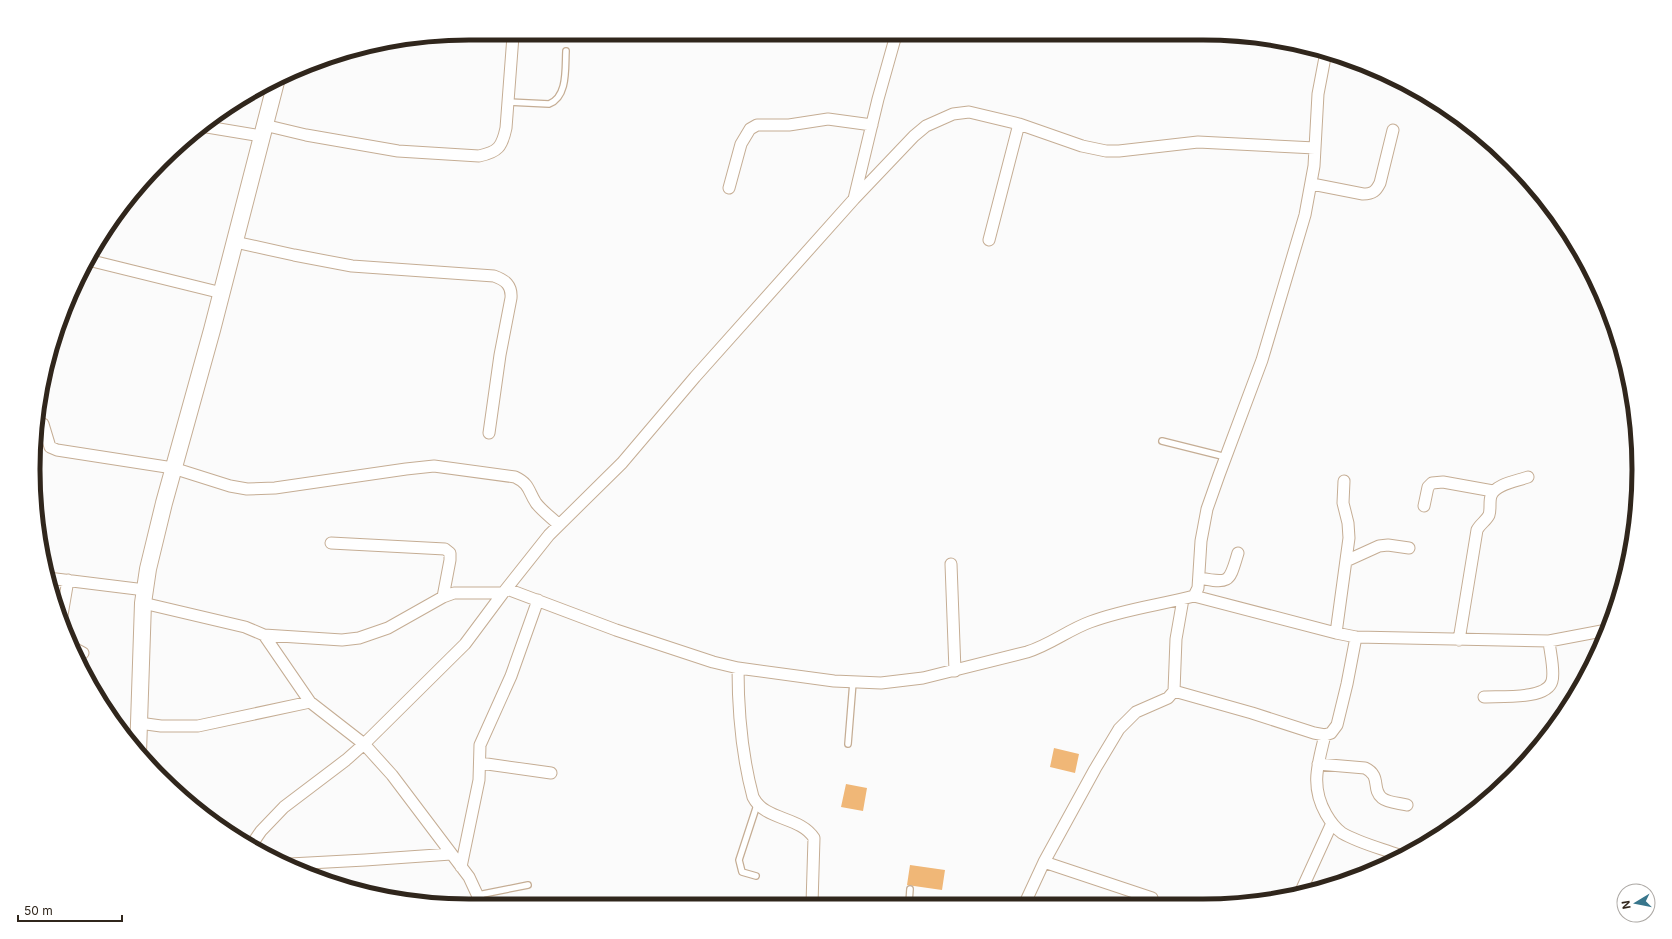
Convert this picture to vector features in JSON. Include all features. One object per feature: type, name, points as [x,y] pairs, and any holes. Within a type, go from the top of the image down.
[{"type":"main road","points":[[138,742],[144,596],[173,468],[222,293],[273,88]]},
{"type":"street","points":[[211,127],[306,135],[398,151],[479,156],[491,154],[499,148],[503,141],[508,102],[513,40]]},
{"type":"street","points":[[854,199],[895,40]]},
{"type":"street","points":[[1194,596],[1198,588],[1204,524],[1212,495],[1262,360],[1305,215],[1312,184],[1318,94],[1325,58]]},
{"type":"street","points":[[257,842],[272,818],[284,806],[346,760],[364,744],[465,644],[505,591],[559,525],[622,463],[695,377],[854,199],[914,136],[926,126],[953,114],[969,112],[1019,124],[1082,146],[1106,151],[1119,151],[1198,142],[1315,148]]},
{"type":"street","points":[[729,188],[741,144],[750,129],[757,125],[794,124],[828,119],[872,125]]},
{"type":"street","points":[[989,240],[1019,124]]},
{"type":"street","points":[[1312,184],[1370,194],[1376,190],[1380,183],[1393,130]]},
{"type":"street","points":[[235,242],[352,266],[494,276],[504,280],[511,291],[511,298],[500,355],[490,433]]},
{"type":"street","points":[[94,262],[222,293]]},
{"type":"street","points":[[43,424],[50,447],[57,450],[173,468],[230,486],[261,490],[420,467],[443,467],[515,477],[524,482],[529,488],[536,503],[559,525]]},
{"type":"street","points":[[1424,506],[1428,487],[1432,483],[1443,482],[1493,491],[1528,477]]},
{"type":"street","points":[[1336,634],[1349,538],[1348,523],[1343,503],[1344,481]]},
{"type":"street","points":[[1458,640],[1477,530],[1490,513],[1493,491]]},
{"type":"street","points":[[332,543],[445,549],[450,553],[450,560],[443,597]]},
{"type":"street","points":[[1346,561],[1379,546],[1388,545],[1409,548]]},
{"type":"street","points":[[1199,578],[1222,582],[1227,580],[1231,576],[1238,553]]},
{"type":"street","points":[[951,564],[955,671]]},
{"type":"street","points":[[54,579],[68,580],[144,596],[244,627],[264,635],[342,640],[359,638],[388,628],[443,597],[454,593],[505,591],[538,600],[616,630],[706,660],[738,668],[852,682],[881,683],[923,678],[955,671],[1042,647],[1073,630],[1101,618],[1194,596],[1336,634],[1356,637],[1549,641],[1600,631]]},
{"type":"street","points":[[63,608],[68,580]]},
{"type":"street","points":[[1027,899],[1044,862],[1095,769],[1119,729],[1136,712],[1168,698],[1174,691],[1176,640],[1183,599]]},
{"type":"street","points":[[461,867],[479,780],[480,745],[506,688],[538,600]]},
{"type":"street","points":[[264,635],[310,702],[364,744],[392,775],[469,877],[480,899]]},
{"type":"street","points":[[1174,691],[1325,735],[1331,733],[1337,725],[1356,637]]},
{"type":"street","points":[[1484,697],[1534,695],[1543,692],[1549,687],[1552,680],[1552,674],[1549,641]]},
{"type":"street","points":[[738,668],[738,695],[741,731],[750,785],[757,805],[770,813],[810,831],[814,838],[812,899]]},
{"type":"street","points":[[139,723],[161,726],[198,726],[310,702]]},
{"type":"street","points":[[1325,735],[1318,764],[1316,783],[1318,795],[1332,823],[1340,832],[1351,838],[1394,854]]},
{"type":"street","points":[[480,763],[551,773]]},
{"type":"street","points":[[1318,764],[1357,767],[1372,771],[1375,777],[1377,792],[1381,797],[1386,800],[1407,805]]},
{"type":"street","points":[[1303,887],[1332,823]]},
{"type":"street","points":[[299,864],[452,854]]},
{"type":"street","points":[[1044,862],[1152,898]]},
{"type":"lane","points":[[508,102],[549,104],[560,97],[563,88],[566,51]]},
{"type":"lane","points":[[1162,441],[1226,457]]},
{"type":"lane","points":[[848,744],[852,682]]},
{"type":"lane","points":[[756,876],[742,872],[739,860],[757,805]]},
{"type":"lane","points":[[483,899],[528,885]]},
{"type":"lane","points":[[909,899],[910,889]]},
{"type":"building","points":[[1054,748],[1079,754],[1075,773],[1050,767]]},
{"type":"building","points":[[846,784],[867,788],[863,811],[841,807]]},
{"type":"building","points":[[910,865],[945,870],[942,890],[907,885]]}]
